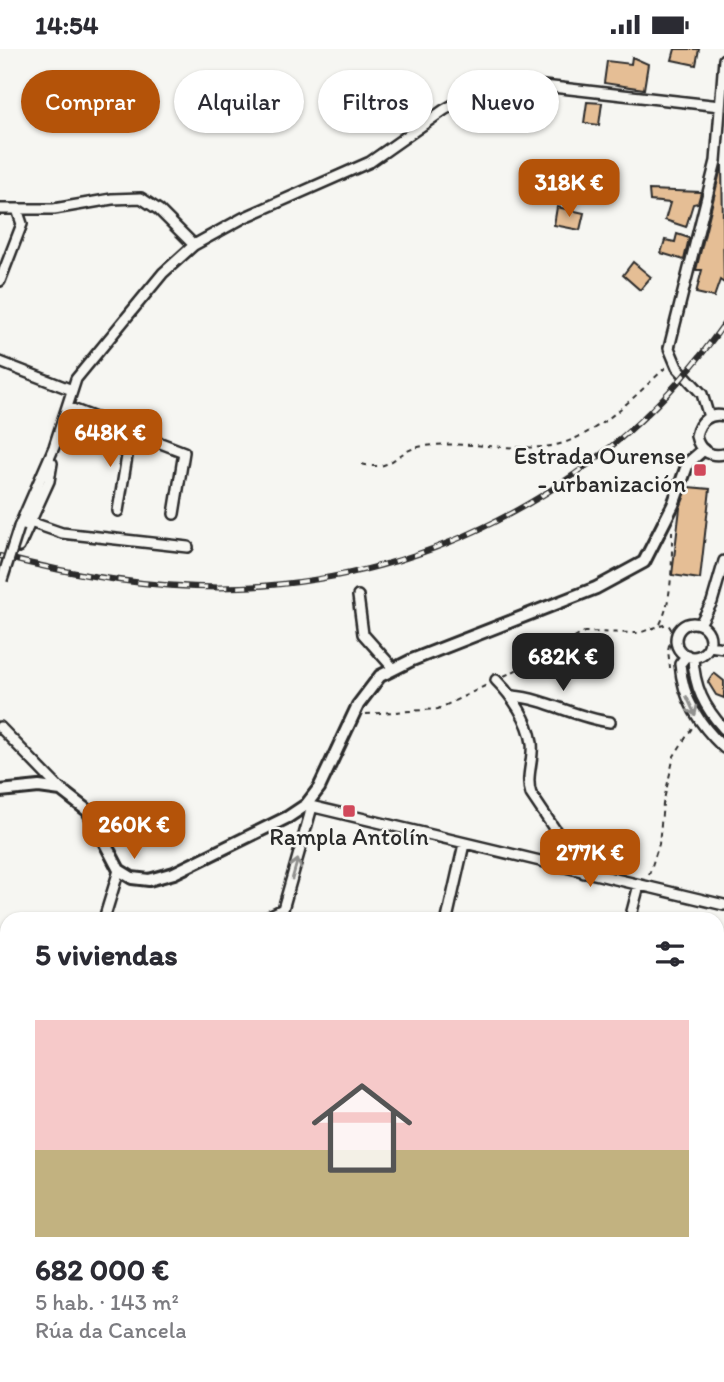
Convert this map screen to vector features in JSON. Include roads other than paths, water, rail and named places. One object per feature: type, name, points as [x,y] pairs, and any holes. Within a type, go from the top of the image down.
[{"type":"street","points":[[709,417],[702,394],[674,359],[669,348],[716,161],[724,59]]},
{"type":"street","points":[[1,585],[19,527],[54,447],[76,379],[163,273],[194,245],[243,218],[370,162],[444,110],[483,88],[517,83],[720,106]]},
{"type":"street","points":[[0,209],[54,209],[141,198],[159,210],[194,245]]},
{"type":"street","points":[[0,281],[22,224],[17,209]]},
{"type":"street","points":[[0,362],[72,390]]},
{"type":"street","points":[[67,407],[184,452],[174,514]]},
{"type":"street","points":[[723,414],[702,421],[696,436],[703,450],[709,454],[724,454]]},
{"type":"street","points":[[118,510],[131,432]]},
{"type":"street","points":[[19,547],[49,481],[54,447]]},
{"type":"street","points":[[277,912],[283,909],[309,806],[354,714],[380,676],[596,588],[644,562],[672,507],[688,463],[703,450]]},
{"type":"street","points":[[30,522],[62,533],[188,547]]},
{"type":"street","points":[[700,624],[712,602],[724,561]]},
{"type":"street","points":[[358,596],[363,634],[394,669]]},
{"type":"street","points":[[724,729],[706,710],[694,679],[690,656],[678,646],[678,633],[687,624],[700,624],[709,633],[709,646],[700,655],[690,656],[680,664],[681,682],[697,720],[724,748]]},
{"type":"street","points":[[709,646],[724,647]]},
{"type":"street","points":[[496,680],[513,696],[532,743],[528,786],[531,794],[584,873]]},
{"type":"street","points":[[513,696],[533,698],[594,720],[610,722]]},
{"type":"street","points":[[0,727],[61,790],[88,811],[119,870],[132,878],[149,880],[174,873],[309,806],[584,873],[722,902]]},
{"type":"street","points":[[0,791],[39,787],[61,790]]},
{"type":"street","points":[[449,912],[464,844]]},
{"type":"street","points":[[106,912],[119,870]]},
{"type":"street","points":[[632,912],[642,885]]},
{"type":"railway","points":[[0,556],[119,580],[211,587],[313,580],[382,565],[449,542],[513,512],[573,475],[629,431],[679,381],[724,324]]},
{"type":"place","name":"Estrada Ourense - urbanización","points":[[700,470]]},
{"type":"place","name":"Rampla Antolín","points":[[349,811]]}]
